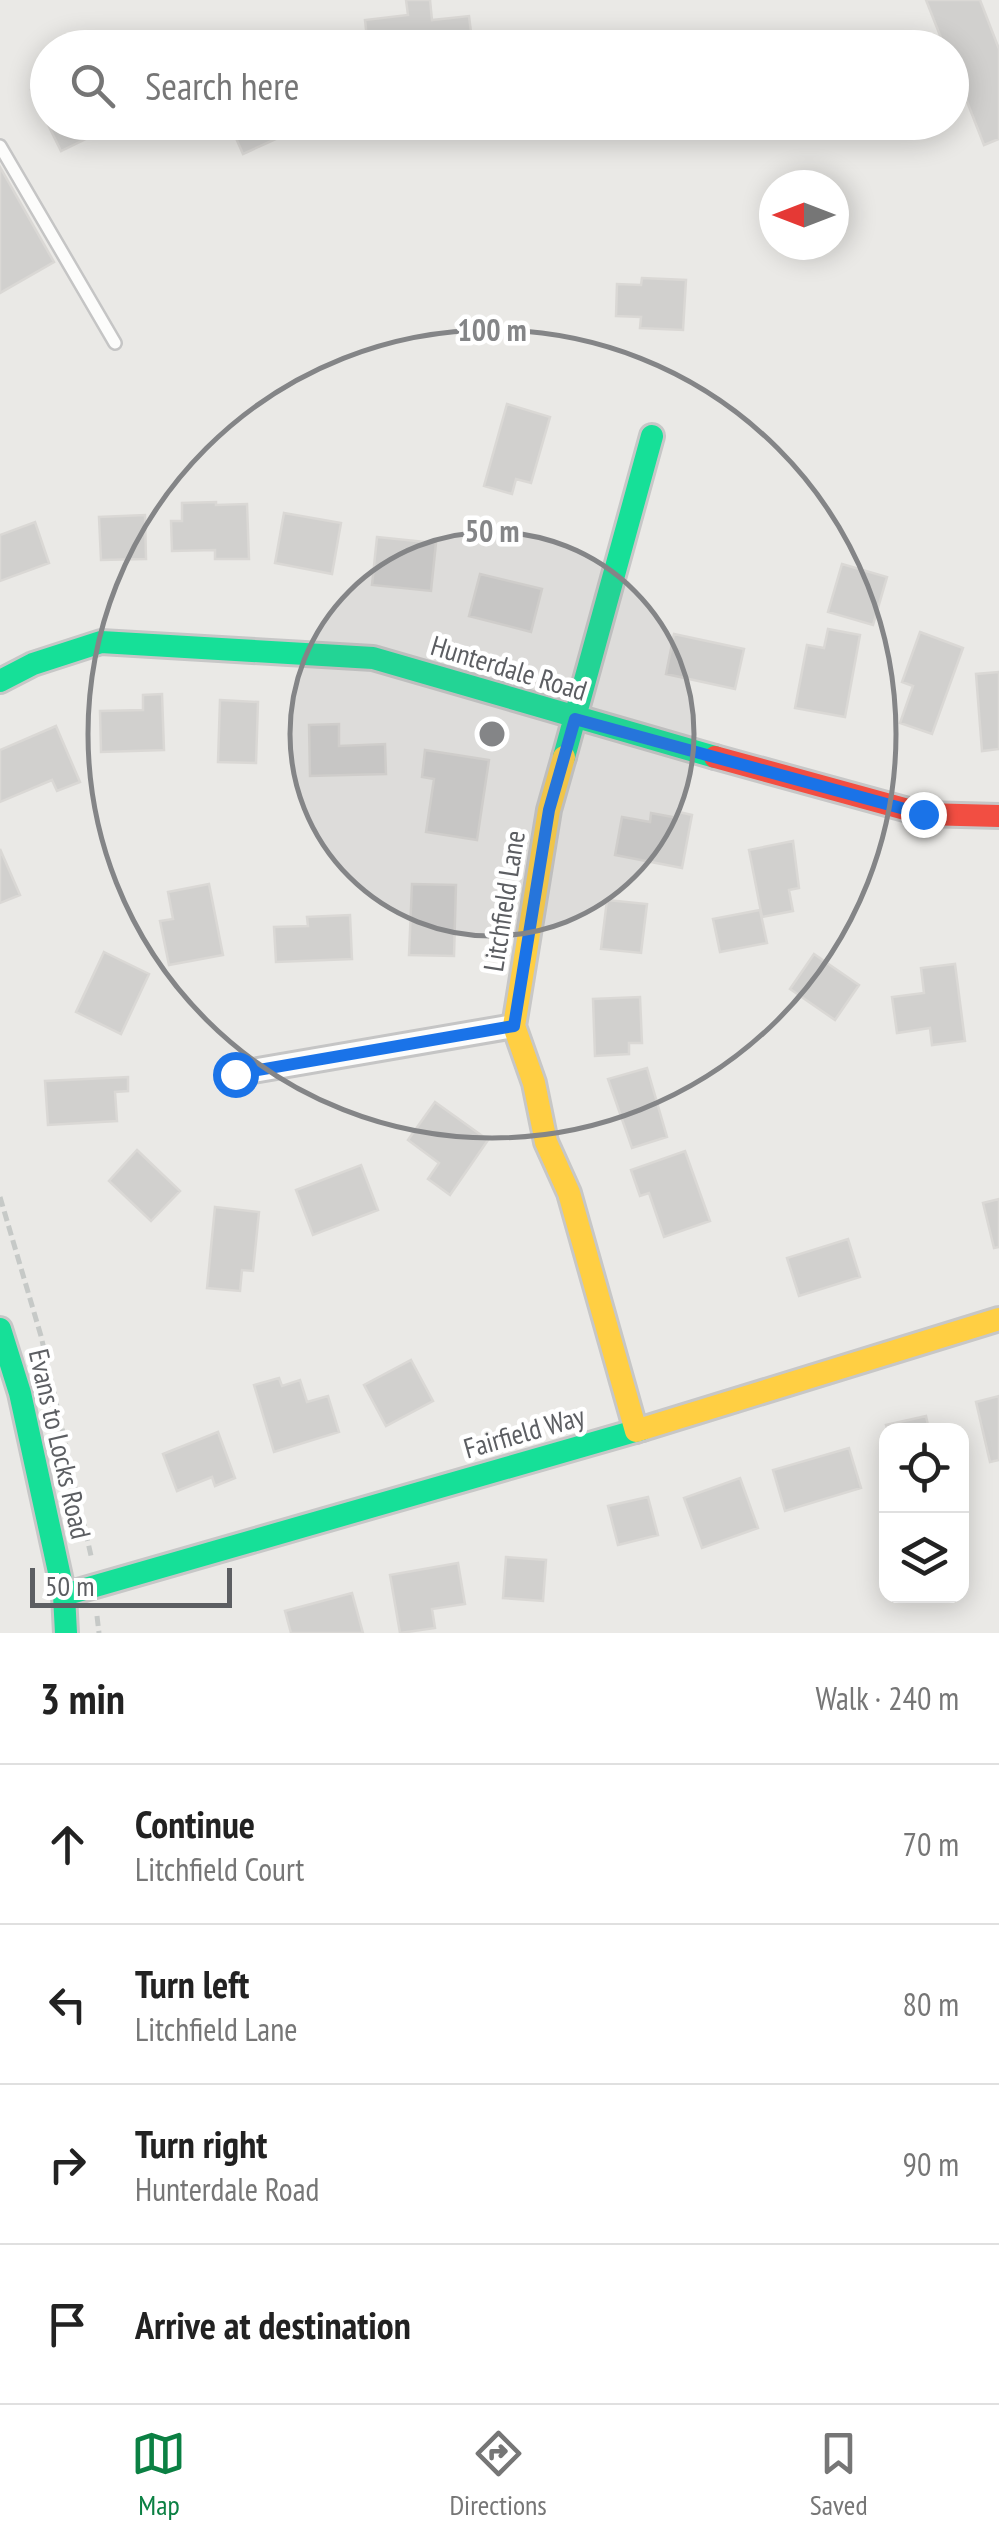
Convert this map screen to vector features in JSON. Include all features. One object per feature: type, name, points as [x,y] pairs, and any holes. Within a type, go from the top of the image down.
[{"type":"street","name":"Litchfield Lane","points":[[636,1431],[568,1193],[546,1142],[534,1083],[514,1026],[549,810],[652,436]]},
{"type":"street","name":"Hunterdale Road","points":[[0,681],[33,664],[100,642],[373,658],[575,719],[923,814],[999,816]]},
{"type":"street","points":[[235,1074],[514,1026]]},
{"type":"street","name":"Fairfield Way","points":[[64,1594],[636,1431],[999,1319]]},
{"type":"street","name":"Evans to Locks Road","points":[[0,1329],[20,1392],[64,1594],[66,1633]]},
{"type":"lane","points":[[0,146],[115,343]]},
{"type":"building","points":[[406,0],[430,0],[432,20],[469,16],[471,30],[366,30],[365,20],[408,15]]},
{"type":"building","points":[[926,0],[980,0],[999,49],[999,139],[984,145],[969,107],[969,30],[938,30]]},
{"type":"building","points":[[56,140],[84,140],[61,151]]},
{"type":"building","points":[[237,140],[274,140],[243,154]]},
{"type":"building","points":[[0,167],[54,262],[0,293]]},
{"type":"building","points":[[642,278],[686,280],[683,330],[640,328],[641,317],[616,316],[617,284],[641,285]]},
{"type":"building","points":[[507,404],[550,417],[531,483],[516,479],[512,494],[484,486]]},
{"type":"building","points":[[182,503],[247,504],[249,559],[215,559],[215,550],[172,551],[171,521],[182,521]]},
{"type":"building","points":[[284,513],[341,523],[332,574],[275,563]]},
{"type":"building","points":[[145,515],[146,559],[101,560],[99,517]]},
{"type":"building","points":[[35,522],[49,563],[0,581],[0,535]]},
{"type":"building","points":[[377,537],[436,543],[431,591],[372,585]]},
{"type":"building","points":[[842,564],[887,577],[873,625],[828,612]]},
{"type":"building","points":[[480,574],[542,589],[531,632],[469,616]]},
{"type":"building","points":[[828,629],[860,635],[845,717],[795,708],[807,645],[824,648]]},
{"type":"building","points":[[920,632],[963,648],[932,734],[900,723],[913,686],[902,682]]},
{"type":"building","points":[[674,634],[744,649],[735,689],[666,674]]},
{"type":"building","points":[[999,672],[999,749],[982,751],[976,674]]},
{"type":"building","points":[[162,694],[164,750],[101,752],[100,711],[143,710],[143,695]]},
{"type":"building","points":[[220,700],[258,702],[256,763],[218,762]]},
{"type":"building","points":[[339,724],[339,746],[385,744],[386,774],[310,776],[309,725]]},
{"type":"building","points":[[56,726],[80,782],[57,791],[52,780],[0,802],[0,750]]},
{"type":"building","points":[[425,750],[489,760],[477,840],[426,832],[434,779],[422,777]]},
{"type":"building","points":[[679,812],[692,815],[682,868],[615,855],[622,817],[650,822],[651,813],[678,818]]},
{"type":"building","points":[[793,841],[799,888],[789,890],[793,911],[762,917],[749,850]]},
{"type":"building","points":[[0,849],[20,895],[0,903]]},
{"type":"building","points":[[209,884],[223,955],[169,965],[160,921],[173,919],[168,892]]},
{"type":"building","points":[[412,884],[456,885],[454,956],[409,955]]},
{"type":"building","points":[[607,900],[647,904],[641,953],[601,949]]},
{"type":"building","points":[[760,910],[767,943],[720,952],[713,919]]},
{"type":"building","points":[[350,915],[352,959],[276,962],[274,927],[308,926],[307,917]]},
{"type":"building","points":[[104,952],[149,974],[121,1034],[76,1012]]},
{"type":"building","points":[[814,954],[859,985],[835,1020],[790,989]]},
{"type":"building","points":[[955,964],[965,1041],[932,1045],[930,1028],[897,1033],[892,997],[924,993],[921,968]]},
{"type":"building","points":[[640,997],[642,1043],[629,1043],[629,1054],[595,1056],[593,999]]},
{"type":"building","points":[[647,1068],[667,1137],[632,1148],[608,1079]]},
{"type":"building","points":[[128,1077],[128,1091],[115,1092],[117,1121],[48,1125],[45,1081]]},
{"type":"building","points":[[435,1102],[488,1140],[450,1195],[428,1179],[439,1163],[408,1140]]},
{"type":"building","points":[[137,1150],[180,1191],[151,1221],[109,1181]]},
{"type":"building","points":[[685,1151],[710,1221],[664,1237],[649,1193],[640,1196],[631,1170]]},
{"type":"building","points":[[361,1165],[378,1210],[313,1235],[296,1190]]},
{"type":"building","points":[[999,1199],[999,1247],[994,1248],[983,1203]]},
{"type":"building","points":[[215,1207],[259,1212],[253,1271],[242,1270],[240,1291],[207,1288]]},
{"type":"building","points":[[848,1239],[860,1277],[799,1296],[787,1258]]},
{"type":"building","points":[[411,1360],[433,1401],[386,1426],[364,1385]]},
{"type":"building","points":[[279,1378],[282,1386],[300,1380],[307,1402],[328,1396],[339,1432],[274,1452],[254,1385]]},
{"type":"building","points":[[999,1396],[999,1460],[990,1462],[976,1402]]},
{"type":"building","points":[[926,1416],[928,1423],[895,1423]]},
{"type":"building","points":[[218,1432],[235,1478],[215,1486],[212,1477],[177,1491],[163,1454]]},
{"type":"building","points":[[849,1448],[861,1488],[785,1511],[773,1470]]},
{"type":"building","points":[[740,1478],[758,1528],[702,1548],[684,1498]]},
{"type":"building","points":[[648,1497],[658,1535],[618,1545],[608,1506]]},
{"type":"building","points":[[506,1557],[546,1560],[543,1601],[503,1598]]},
{"type":"building","points":[[458,1563],[465,1604],[432,1609],[435,1628],[400,1633],[390,1575]]},
{"type":"building","points":[[352,1593],[363,1633],[291,1633],[285,1611]]},
{"type":"traffic: fast","points":[[564,757],[652,436]]},
{"type":"traffic: fast","points":[[0,681],[33,664],[101,642],[373,658],[715,757]]},
{"type":"traffic: fast","points":[[0,1329],[20,1393],[64,1595],[66,1633]]},
{"type":"traffic: fast","points":[[64,1595],[642,1429]]},
{"type":"traffic: slow","points":[[564,757],[549,810],[514,1026],[534,1083],[546,1142],[569,1193],[636,1431]]},
{"type":"traffic: slow","points":[[642,1429],[999,1319]]},
{"type":"traffic: jam","points":[[715,757],[923,814],[999,816]]},
{"type":"route","points":[[235,1074],[514,1026],[549,810],[575,719],[923,814]]}]
